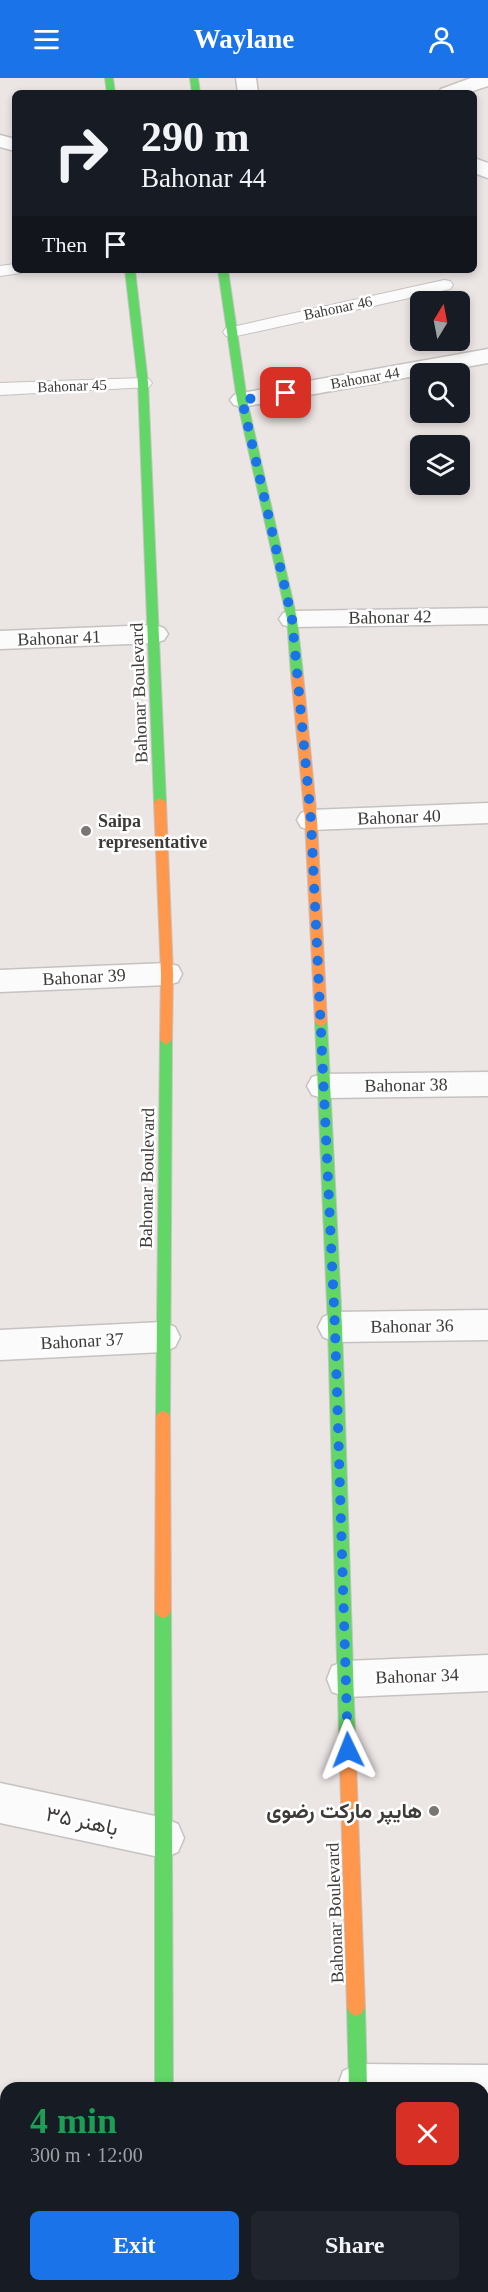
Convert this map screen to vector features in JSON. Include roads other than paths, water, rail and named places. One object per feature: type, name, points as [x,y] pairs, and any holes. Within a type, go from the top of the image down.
[{"type":"main road","name":"Bahonar Boulevard","points":[[130,273],[143,384],[155,634],[167,974],[163,1337],[164,2082]]},
{"type":"main road","name":"Bahonar Boulevard","points":[[223,273],[242,400],[292,619],[311,820],[335,1327],[358,2082]]},
{"type":"street","points":[[457,90],[488,79]]},
{"type":"street","name":"Bahonar 44","points":[[242,400],[488,356]]},
{"type":"street","name":"Bahonar 42","points":[[292,619],[488,616]]},
{"type":"street","name":"Bahonar 41","points":[[0,640],[155,634]]},
{"type":"street","name":"Bahonar 40","points":[[311,820],[488,813]]},
{"type":"street","name":"Bahonar 39","points":[[0,981],[167,974]]},
{"type":"street","name":"Bahonar 38","points":[[323,1086],[488,1084]]},
{"type":"street","name":"Bahonar 36","points":[[335,1327],[488,1325]]},
{"type":"street","name":"Bahonar 37","points":[[0,1345],[163,1337]]},
{"type":"street","name":"Bahonar 34","points":[[346,1679],[488,1673]]},
{"type":"street","name":"باهنر ۳۵","points":[[0,1803],[164,1838]]},
{"type":"lane","name":"Bahonar 46","points":[[232,332],[444,285]]},
{"type":"lane","name":"Bahonar 45","points":[[0,389],[143,384]]},
{"type":"place","name":"Saipa representative","points":[[86,831]]},
{"type":"place","name":"هایپر مارکت رضوی","points":[[434,1811]]}]
